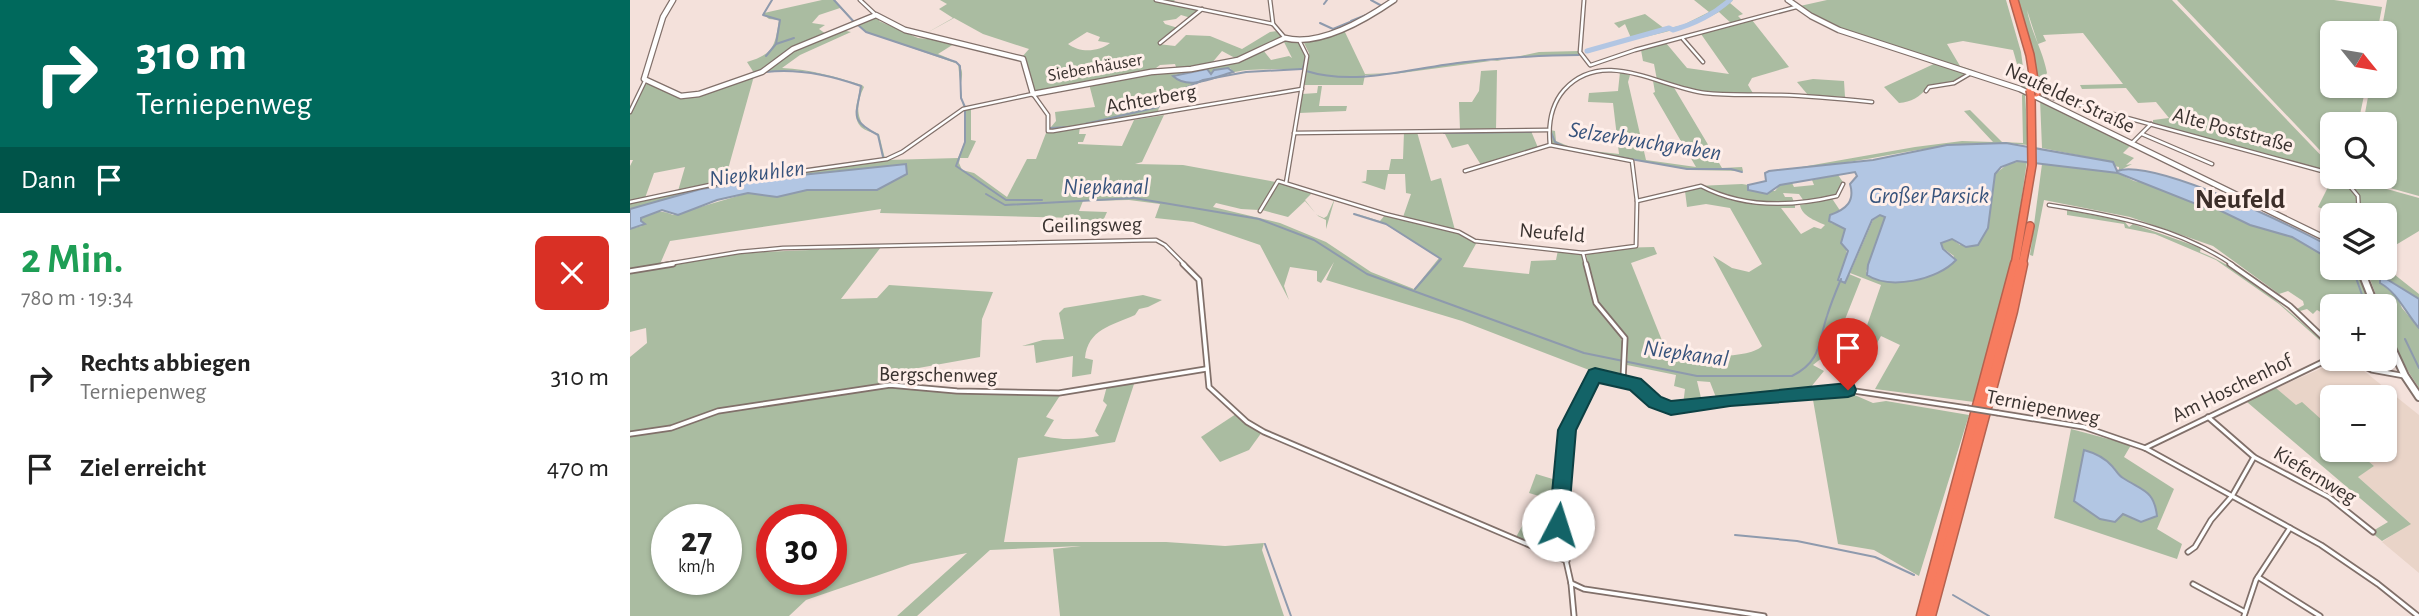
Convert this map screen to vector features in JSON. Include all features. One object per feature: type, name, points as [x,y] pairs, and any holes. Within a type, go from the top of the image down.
[{"type":"highway","points":[[1930,616],[2017,294],[2028,238],[2034,166],[2035,95],[2012,0]]},
{"type":"highway","points":[[1922,616],[2013,279],[2034,166]]},
{"type":"street","points":[[630,112],[645,81],[663,18],[673,0]]},
{"type":"street","name":"Siebenhäuser","points":[[860,0],[884,21],[922,36],[960,42],[1023,59],[1033,94],[1151,72],[1191,69],[1238,60],[1285,38]]},
{"type":"street","points":[[1156,0],[1273,24]]},
{"type":"street","points":[[1270,0],[1273,24],[1285,38],[1300,42],[1322,37],[1386,7],[1394,0]]},
{"type":"street","points":[[1584,0],[1580,52],[1592,67],[1606,68],[1705,93],[1808,96],[1872,103]]},
{"type":"street","name":"Neufelder Straße","points":[[1788,0],[1839,30],[2020,89],[2320,236]]},
{"type":"street","points":[[1465,171],[1550,145],[1548,130],[1556,99],[1573,80],[1592,67],[1796,7]]},
{"type":"street","points":[[1160,43],[1202,9]]},
{"type":"street","points":[[645,81],[658,83],[681,96],[689,96],[759,73],[793,49],[876,15]]},
{"type":"street","points":[[1683,39],[1703,62]]},
{"type":"street","points":[[1260,211],[1278,181],[1286,184],[1307,56],[1300,42]]},
{"type":"street","points":[[1926,91],[1929,87],[1954,83],[1972,72]]},
{"type":"street","name":"Achterberg","points":[[1033,94],[1048,113],[1051,122],[1048,131],[1053,131],[1302,89]]},
{"type":"street","points":[[630,202],[724,181],[887,159],[902,152],[963,109],[1033,94]]},
{"type":"street","name":"Alte Poststraße","points":[[2035,95],[2320,170]]},
{"type":"street","points":[[2132,143],[2151,124]]},
{"type":"street","points":[[1294,132],[1548,130]]},
{"type":"street","points":[[2141,134],[2212,164]]},
{"type":"street","name":"Neufeld","points":[[1286,184],[1385,214],[1459,232],[1475,241],[1583,253],[1612,247],[1636,246],[1637,201],[1632,161],[1604,155],[1574,153],[1550,145]]},
{"type":"street","points":[[1637,201],[1701,187],[1726,198],[1802,204],[1837,196],[1843,184]]},
{"type":"street","points":[[2049,205],[2116,216],[2210,248],[2290,306],[2320,335]]},
{"type":"street","name":"Geilingsweg","points":[[630,271],[783,248],[1156,240],[1165,245],[1199,280],[1206,369],[1209,387],[1215,396],[1264,432],[1567,561]]},
{"type":"street","points":[[1574,616],[1567,561],[1558,525],[1567,430],[1593,376],[1623,380],[1626,358],[1625,338],[1600,309],[1593,295],[1583,253]]},
{"type":"street","points":[[2397,359],[2419,397]]},
{"type":"street","name":"Am Hoschenhof","points":[[2145,448],[2320,363]]},
{"type":"street","name":"Bergschenweg","points":[[630,434],[671,428],[718,411],[890,386],[957,391],[1059,393],[1206,369]]},
{"type":"street","points":[[2378,371],[2405,376]]},
{"type":"street","name":"Terniepenweg","points":[[1623,380],[1635,384],[1655,402],[1671,408],[1848,390],[2084,428],[2145,448],[2290,528],[2350,564],[2418,616]]},
{"type":"street","name":"Kiefernweg","points":[[2208,417],[2254,457],[2329,497],[2373,532]]},
{"type":"street","points":[[2188,552],[2195,547],[2211,520],[2232,496],[2254,457]]},
{"type":"street","points":[[2193,584],[2244,614],[2258,577],[2290,528]]},
{"type":"street","points":[[2258,577],[2320,616]]},
{"type":"street","points":[[1570,583],[1584,589],[1764,616]]},
{"type":"shaded area","points":[[2320,369],[2364,371],[2382,385],[2320,385],[2320,419],[2302,403],[2296,406],[2276,388]]},
{"type":"shaded area","points":[[2397,397],[2419,415],[2419,573],[2382,542],[2410,523],[2357,476],[2374,466],[2369,462],[2397,462]]},
{"type":"green space","points":[[771,0],[764,13],[822,0],[835,0],[856,23],[840,8],[819,15],[812,23],[825,25],[819,29],[826,34],[788,51],[758,74],[766,72],[787,53],[842,30],[851,32],[800,55],[782,68],[813,72],[833,76],[862,85],[864,87],[858,108],[860,119],[866,129],[879,134],[885,159],[878,135],[863,128],[856,117],[860,86],[808,72],[768,72],[754,76],[725,180],[678,191],[685,167],[654,173],[645,198],[630,202],[630,166],[633,160],[630,160],[630,113],[643,85],[648,83],[685,97],[754,73],[747,62],[768,52],[776,36],[779,20],[769,19],[763,14]]},
{"type":"green space","points":[[940,0],[1175,0],[1172,3],[1201,9],[1191,18],[1181,15],[1176,19],[1163,21],[1178,28],[1158,44],[1175,46],[1186,35],[1210,36],[1242,49],[1270,32],[1277,31],[1283,37],[1267,47],[1231,60],[1235,58],[1222,51],[1211,64],[1177,70],[1175,64],[1160,65],[1152,71],[1036,92],[1033,91],[1026,60],[1022,57],[1029,49],[983,34],[954,18],[923,35],[953,18],[939,9],[947,4]],"holes":[[[1087,32],[1100,37],[1098,41],[1110,43],[1089,50],[1068,44]]]},
{"type":"green space","points":[[1694,0],[1733,0],[1730,3],[1743,14],[1738,16],[1743,21],[1732,24],[1719,12],[1671,31],[1588,53],[1586,51],[1631,38],[1625,24],[1619,28],[1614,23],[1645,14],[1665,29],[1683,25],[1709,12]]},
{"type":"green space","points":[[1827,0],[2006,0],[2021,52],[2026,90],[2021,87],[2013,50],[1963,41],[1947,44],[1960,66],[1976,71],[1959,68],[1857,35],[1800,6]]},
{"type":"green space","points":[[2018,0],[2172,0],[2320,154],[2320,169],[2153,124],[2153,120],[2169,118],[2156,102],[2138,103],[2126,88],[2082,89],[2080,85],[2123,84],[2083,33],[2043,35],[2046,41],[2038,44],[2027,10],[2047,73],[2043,79],[2045,90],[2040,96],[2032,49]]},
{"type":"green space","points":[[2177,0],[2334,0],[2382,7],[2379,21],[2320,21],[2320,98],[2363,98],[2361,112],[2320,112],[2320,150]]},
{"type":"green space","points":[[2387,0],[2419,0],[2419,196],[2394,189],[2397,189],[2397,112],[2365,112],[2368,98],[2398,98],[2398,21],[2383,21]]},
{"type":"green space","points":[[879,18],[879,21],[918,38],[957,42],[938,54],[956,63],[866,32],[856,24]]},
{"type":"green space","points":[[1752,20],[1789,67],[1752,78],[1748,85],[1754,95],[1705,93],[1657,80],[1654,64],[1643,61],[1641,50],[1666,43],[1687,68],[1729,74],[1701,34]]},
{"type":"green space","points":[[1344,30],[1365,74],[1393,73],[1467,61],[1490,61],[1394,74],[1365,75],[1363,85],[1304,85],[1309,53],[1304,43]]},
{"type":"green space","points":[[1283,40],[1300,43],[1306,54],[1303,69],[1247,70],[1227,74],[1233,72],[1230,68],[1216,69],[1210,74],[1207,69],[1174,75],[1195,84],[1169,98],[1158,114],[1080,127],[1079,134],[1086,134],[1083,142],[1078,144],[1122,146],[1134,120],[1164,115],[1142,162],[1135,164],[1183,165],[1276,182],[1259,210],[1216,203],[1213,207],[1280,223],[1326,242],[1371,272],[1414,289],[1439,258],[1385,224],[1354,213],[1380,221],[1385,215],[1460,233],[1477,242],[1463,267],[1529,274],[1531,261],[1556,260],[1558,250],[1582,253],[1594,302],[1621,338],[1622,376],[1597,373],[1462,321],[1326,280],[1334,262],[1321,283],[1317,281],[1317,271],[1290,267],[1284,286],[1289,300],[1260,245],[1193,222],[1155,218],[1160,204],[1129,200],[1083,201],[1079,211],[1107,212],[1098,232],[1083,233],[1087,220],[1077,218],[880,213],[881,209],[670,241],[660,264],[630,270],[630,229],[642,226],[641,218],[653,213],[673,215],[748,193],[777,197],[807,190],[877,190],[805,176],[782,177],[701,189],[630,209],[630,203],[724,182],[887,160],[958,158],[964,143],[964,110],[971,107],[971,140],[976,141],[968,158],[960,158],[959,163],[962,170],[974,173],[1007,197],[1027,159],[1036,159],[1046,133],[1056,121],[1055,112],[1095,107],[1089,84],[1233,61],[1254,56],[1263,50],[1271,60],[1289,56],[1292,58]]},
{"type":"green space","points":[[1579,51],[1579,55],[1509,58],[1539,52]]},
{"type":"green space","points":[[1936,63],[1969,73],[1956,81],[1928,87],[1915,98],[1899,103],[1884,87]]},
{"type":"green space","points":[[958,65],[962,70],[961,87]]},
{"type":"green space","points":[[1497,70],[1496,130],[1460,130],[1459,102],[1472,102],[1479,91],[1481,71]]},
{"type":"green space","points":[[1620,72],[1630,75],[1628,82],[1646,160],[1696,167],[1653,93],[1653,81],[1673,86],[1722,168],[1742,167],[1743,171],[1690,170],[1605,154],[1575,152],[1551,144],[1550,130],[1555,131],[1556,141],[1575,149],[1619,154],[1613,103],[1588,102],[1589,93],[1618,91]]},
{"type":"green space","points":[[1813,79],[1844,81],[1845,97],[1808,95],[1797,82]]},
{"type":"green space","points":[[1318,86],[1322,86],[1319,106],[1347,106],[1346,111],[1299,113],[1302,94],[1317,93]]},
{"type":"green space","points":[[2025,92],[2028,145],[1969,144],[1796,168],[1915,147],[1962,141],[1993,142],[1964,111],[1970,110],[2002,142],[2023,143],[2022,95]]},
{"type":"green space","points":[[2040,99],[2131,145],[2123,153],[2134,158],[2126,165],[2132,164],[2119,171],[2119,167],[2112,162],[2042,148]]},
{"type":"green space","points":[[1531,131],[1539,150],[1481,165],[1468,144],[1452,148],[1444,132]]},
{"type":"green space","points":[[1404,132],[1417,132],[1431,181],[1441,178],[1455,230],[1403,217],[1411,194],[1406,193],[1405,174],[1388,174],[1385,190],[1361,182],[1366,181],[1367,170],[1389,170],[1391,159],[1403,159]]},
{"type":"green space","points":[[2027,161],[2014,251],[1974,402],[1875,389],[1900,345],[1881,336],[1877,343],[1863,337],[1881,285],[1850,273],[1873,220],[1880,215],[1885,217],[1866,272],[1883,281],[1914,279],[1949,266],[1954,256],[1940,246],[1943,241],[1952,239],[1960,245],[1988,228],[1995,174],[2009,163]]},
{"type":"green space","points":[[2042,164],[2118,173],[2197,205],[2212,206],[2292,237],[2320,253],[2320,280],[2363,280],[2368,294],[2320,294],[2320,312],[2317,310],[2313,314],[2307,309],[2300,311],[2297,309],[2304,305],[2303,301],[2288,291],[2279,294],[2213,246],[2130,217],[2044,200],[2033,256],[2030,255]]},
{"type":"green space","points":[[1838,175],[1843,182],[1837,194],[1831,197],[1841,212],[1836,213],[1831,223],[1845,228],[1847,258],[1838,280],[1845,282],[1849,274],[1861,279],[1840,332],[1859,339],[1849,357],[1843,357],[1838,364],[1823,357],[1813,365],[1824,371],[1806,393],[1717,400],[1710,382],[1697,381],[1702,402],[1683,405],[1685,389],[1674,386],[1676,375],[1627,365],[1628,352],[1624,335],[1595,297],[1586,253],[1615,248],[1654,247],[1657,254],[1631,263],[1667,353],[1717,356],[1754,351],[1762,346],[1713,256],[1732,268],[1749,272],[1762,264],[1730,208],[1706,204],[1687,207],[1685,191],[1638,202],[1702,187],[1720,196],[1706,186],[1697,186],[1742,184],[1748,185],[1748,190],[1775,191],[1780,185],[1792,183],[1794,187],[1814,185],[1812,180]],"holes":[[[1783,193],[1799,194],[1806,204],[1800,205],[1803,212],[1825,225],[1821,229],[1814,227],[1801,234],[1781,208],[1795,208],[1795,205],[1763,204],[1794,202],[1792,197],[1785,197]]]},
{"type":"green space","points":[[1277,183],[1313,192],[1305,200],[1315,213],[1305,201],[1288,217],[1262,210]]},
{"type":"green space","points":[[2327,189],[2351,189],[2357,197],[2357,203],[2320,203]]},
{"type":"green space","points":[[2354,189],[2387,189],[2419,198],[2419,231],[2397,244],[2397,203],[2360,203],[2360,197]]},
{"type":"green space","points":[[1335,198],[1326,229],[1326,220],[1317,215],[1324,218],[1327,216]]},
{"type":"green space","points":[[2067,210],[2124,221],[2129,227],[2133,224],[2201,248],[2200,252],[2218,260],[2235,270],[2270,295],[2320,340],[2279,304],[2216,260],[2155,234],[2125,228],[2124,224],[2067,215]]},
{"type":"green space","points":[[881,247],[841,299],[877,298],[889,285],[993,292],[982,319],[980,357],[885,374],[879,386],[719,409],[670,427],[630,433],[630,357],[647,343],[646,328],[630,332],[630,272],[739,253]]},
{"type":"green space","points":[[2397,277],[2419,294],[2419,299],[2389,280],[2397,280]]},
{"type":"green space","points":[[2370,280],[2380,280],[2380,283],[2396,294],[2376,294]]},
{"type":"green space","points":[[1143,295],[1162,300],[1139,309],[1135,315],[1096,335],[1087,348],[1085,358],[1093,360],[1091,374],[1072,377],[1073,356],[1036,363],[1034,345],[1022,346],[1043,340],[1064,339],[1059,313],[1064,308]]},
{"type":"green space","points":[[2397,297],[2402,308],[2419,328],[2419,388],[2397,351]]},
{"type":"green space","points":[[1135,381],[1115,442],[1018,458],[1004,542],[1166,542],[1225,546],[1264,543],[1262,550],[1284,616],[1060,616],[1053,549],[1081,546],[990,550],[917,616],[897,616],[967,553],[911,564],[847,586],[847,504],[756,504],[756,595],[821,595],[806,600],[789,616],[630,616],[630,435],[670,429],[718,412],[890,387],[956,392],[1061,394],[1046,417],[1054,420],[1044,436],[1085,438],[1099,436],[1095,431],[1107,405],[1103,401],[1107,386]]},
{"type":"green space","points":[[2276,388],[2296,405],[2302,402],[2320,418],[2320,462],[2369,462],[2374,466],[2358,477],[2411,524],[2382,541],[2371,532],[2388,522],[2247,402]]},
{"type":"green space","points":[[1850,393],[1873,403],[1886,401],[1969,415],[1919,576],[1874,550],[1838,544],[1812,394]]},
{"type":"green space","points":[[1236,414],[1262,432],[1249,450],[1220,462],[1201,437]]},
{"type":"green space","points":[[2071,429],[2131,445],[2124,457],[2174,489],[2157,529],[2182,544],[2177,559],[2054,518]],"holes":[[[2084,450],[2114,467],[2120,477],[2100,519],[2074,501]]]},
{"type":"green space","points":[[1562,459],[1557,517],[1563,557],[1516,537],[1539,496],[1529,493],[1536,474],[1556,480],[1558,464]]},
{"type":"water","points":[[1228,68],[1233,72],[1202,82],[1186,82],[1173,76],[1207,69],[1211,74],[1214,70]]},
{"type":"water","name":"Großer Parsick","points":[[2006,143],[2113,162],[2117,171],[2135,170],[2161,175],[2191,184],[2288,225],[2320,241],[2320,253],[2292,237],[2250,225],[2211,206],[2206,208],[2118,173],[2017,161],[2001,167],[1995,174],[1988,228],[1978,245],[1966,247],[1952,239],[1941,243],[1943,249],[1956,260],[1948,267],[1913,281],[1888,282],[1867,275],[1885,217],[1880,215],[1872,220],[1845,283],[1838,280],[1848,251],[1841,243],[1845,229],[1829,221],[1830,215],[1848,204],[1850,184],[1857,176],[1855,172],[1780,185],[1767,194],[1748,190],[1748,185],[1766,181],[1765,173],[1769,171],[1873,160],[1947,145]]},
{"type":"water","points":[[906,164],[907,174],[877,190],[807,190],[777,197],[748,193],[717,200],[678,215],[662,210],[641,218],[645,224],[630,229],[630,209],[701,189],[782,177]]},
{"type":"water","points":[[2380,280],[2388,280],[2419,299],[2419,328],[2397,294],[2380,283]]},
{"type":"water","points":[[2084,450],[2103,458],[2121,477],[2146,492],[2153,501],[2157,516],[2141,522],[2123,514],[2115,522],[2100,519],[2074,501]]},
{"type":"waterway","points":[[772,0],[763,15],[780,20],[776,44]]},
{"type":"waterway","points":[[834,0],[854,22]]},
{"type":"waterway","points":[[1324,4],[1327,0]]},
{"type":"waterway","points":[[1371,0],[1382,6]]},
{"type":"waterway","points":[[1587,51],[1689,25],[1710,15],[1730,0]]},
{"type":"waterway","points":[[1351,21],[1366,15]]},
{"type":"waterway","points":[[1320,23],[1333,29],[1350,22]]},
{"type":"waterway","points":[[858,25],[866,32],[956,62],[960,66],[961,98],[965,107]]},
{"type":"waterway","points":[[776,44],[794,38]]},
{"type":"waterway","points":[[766,56],[776,44]]},
{"type":"waterway","points":[[1306,71],[1366,77],[1446,64],[1579,55]]},
{"type":"waterway","points":[[1303,68],[1306,56]]},
{"type":"waterway","points":[[1085,124],[1158,107],[1169,96],[1203,80],[1246,72],[1302,69]]},
{"type":"waterway","points":[[766,72],[814,73],[861,86],[858,120],[878,135],[883,157]]},
{"type":"waterway","points":[[681,98],[699,96]]},
{"type":"waterway","points":[[965,110],[965,142],[956,166],[1006,200],[1042,200]]},
{"type":"waterway","points":[[1050,128],[1069,127]]},
{"type":"waterway","name":"Selzerbruchgraben","points":[[1444,133],[1531,132]]},
{"type":"waterway","name":"Selzerbruchgraben","points":[[1551,132],[1555,142],[1563,146]]},
{"type":"waterway","name":"Selzerbruchgraben","points":[[1585,151],[1687,169],[1731,169],[1742,172]]},
{"type":"waterway","name":"Niepkanal","points":[[986,194],[1005,205],[1134,198],[1259,219],[1314,240],[1367,274],[1584,353],[1697,376],[1792,376],[1802,370],[1814,357],[1841,279]]},
{"type":"waterway","points":[[1354,214],[1386,224],[1441,259],[1415,289]]},
{"type":"waterway","name":"Niepkanal","points":[[2357,280],[2362,294]]},
{"type":"waterway","name":"Niepkanal","points":[[2405,339],[2419,368]]},
{"type":"waterway","points":[[1735,535],[1797,541],[1875,557],[1914,575]]},
{"type":"waterway","points":[[1265,544],[1291,616]]},
{"type":"waterway","points":[[1953,595],[1989,616]]},
{"type":"district","name":"Neufeld","points":[[2240,200]]},
{"type":"route","points":[[1558,525],[1567,430],[1595,375],[1635,384],[1655,402],[1671,408],[1848,390]]},
{"type":"water label","name":"Niepkuhlen","points":[[757,174]]}]
